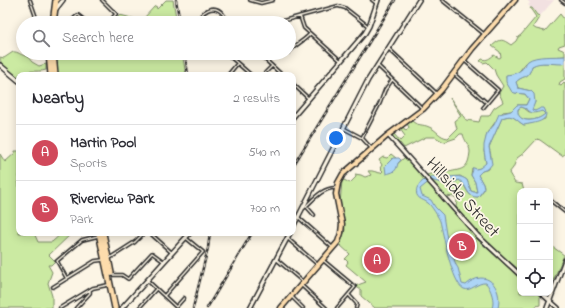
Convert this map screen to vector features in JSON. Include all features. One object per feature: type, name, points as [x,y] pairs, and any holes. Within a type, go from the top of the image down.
[{"type":"highway","points":[[54,16],[57,1]]},
{"type":"highway","points":[[52,16],[57,1]]},
{"type":"highway","points":[[49,60],[50,72]]},
{"type":"highway","points":[[54,60],[55,72]]},
{"type":"highway","points":[[101,236],[115,308]]},
{"type":"highway","points":[[106,259],[118,308]]},
{"type":"main road","points":[[296,221],[368,80],[418,0]]},
{"type":"main road","points":[[281,308],[318,266],[339,239],[342,228],[336,199],[337,188],[343,174],[388,135],[423,109],[515,0]]},
{"type":"main road","points":[[296,112],[365,33],[369,26],[377,2]]},
{"type":"main road","points":[[0,65],[16,78]]},
{"type":"main road","name":"Hillside Street","points":[[388,135],[477,235],[517,272]]},
{"type":"main road","points":[[122,308],[148,281],[186,236]]},
{"type":"main road","points":[[250,308],[287,238]]},
{"type":"main road","points":[[548,308],[565,260]]},
{"type":"main road","points":[[544,296],[558,308]]},
{"type":"street","points":[[30,0],[36,16]]},
{"type":"street","points":[[102,0],[116,14],[114,16]]},
{"type":"street","points":[[250,0],[260,3],[273,0]]},
{"type":"street","points":[[372,0],[377,2]]},
{"type":"street","points":[[442,0],[485,35]]},
{"type":"street","points":[[561,0],[565,3]]},
{"type":"street","points":[[296,17],[338,6],[345,8],[369,26]]},
{"type":"street","points":[[200,16],[205,10],[211,9],[221,11],[225,16]]},
{"type":"street","points":[[300,16],[304,28],[341,61]]},
{"type":"street","points":[[296,45],[302,42],[310,34]]},
{"type":"street","points":[[388,48],[437,94]]},
{"type":"street","points":[[234,60],[247,72]]},
{"type":"street","points":[[266,60],[279,72]]},
{"type":"street","points":[[464,60],[498,90],[483,108]]},
{"type":"street","points":[[231,72],[238,64]]},
{"type":"street","points":[[377,65],[423,109]]},
{"type":"street","points":[[266,72],[272,66]]},
{"type":"street","points":[[454,74],[487,103]]},
{"type":"street","points":[[362,138],[385,90],[392,80]]},
{"type":"street","points":[[296,87],[309,98]]},
{"type":"street","points":[[343,128],[362,138],[372,148]]},
{"type":"street","points":[[302,209],[326,189],[337,188]]},
{"type":"street","points":[[310,194],[316,197]]},
{"type":"street","points":[[553,202],[565,212]]},
{"type":"street","points":[[306,206],[314,215]]},
{"type":"street","points":[[298,217],[333,248]]},
{"type":"street","points":[[67,279],[57,262],[82,240],[95,236]]},
{"type":"street","points":[[53,287],[95,261],[113,257],[141,236]]},
{"type":"street","points":[[153,236],[172,253]]},
{"type":"street","points":[[164,296],[203,252],[188,236]]},
{"type":"street","points":[[287,238],[318,266]]},
{"type":"street","points":[[111,275],[122,275],[128,279],[152,253],[164,262]]},
{"type":"street","points":[[276,259],[326,308]]},
{"type":"street","points":[[323,260],[355,287],[337,308]]},
{"type":"street","points":[[148,281],[175,308],[184,298]]},
{"type":"street","points":[[60,308],[90,290],[111,284]]},
{"type":"street","points":[[139,308],[156,289]]},
{"type":"street","points":[[76,308],[90,293],[90,290]]},
{"type":"street","points":[[349,295],[357,304],[356,308]]},
{"type":"street","points":[[291,296],[303,308]]},
{"type":"shaded area","points":[[527,0],[554,0],[540,16],[528,5],[530,3]]},
{"type":"green space","points":[[166,0],[173,0],[176,16],[146,16],[154,7],[156,6],[157,9]]},
{"type":"green space","points":[[530,8],[532,8],[537,15],[540,16],[533,27],[536,29],[545,31],[560,14],[564,19],[565,44],[559,46],[558,48],[565,51],[565,56],[530,60],[517,73],[507,75],[507,83],[515,93],[525,94],[529,99],[526,105],[517,105],[511,111],[503,112],[487,133],[484,151],[486,163],[480,168],[472,168],[471,175],[475,182],[477,192],[471,191],[467,180],[460,176],[429,178],[427,175],[441,175],[461,169],[466,165],[470,152],[463,134],[444,142],[435,137],[426,137],[404,148],[400,143],[398,144],[392,135],[394,134],[400,141],[405,136],[400,129],[403,127],[406,131],[409,127],[407,124],[412,121],[416,124],[432,128],[442,136],[448,138],[457,129],[455,121],[461,116],[450,98],[466,120],[479,122],[481,116],[489,116],[494,108],[503,102],[499,93],[503,86],[494,69],[487,62],[483,63],[480,61],[482,59],[488,59],[494,55],[499,58],[501,57],[500,52],[492,46],[502,40],[511,45],[516,41],[536,17]]},
{"type":"green space","points":[[13,52],[16,52],[16,60],[30,60],[39,66],[46,64],[46,70],[16,72],[16,76],[6,69],[0,61],[0,57],[4,58]]},
{"type":"green space","points":[[56,60],[183,60],[185,72],[57,72]]},
{"type":"green space","points":[[538,63],[565,63],[565,79],[560,82],[559,85],[561,86],[565,82],[565,154],[562,156],[537,139],[517,158],[509,173],[515,183],[522,184],[523,188],[517,188],[517,268],[484,240],[459,212],[460,211],[456,207],[457,200],[455,197],[445,196],[431,180],[450,184],[459,180],[462,182],[470,195],[478,197],[483,191],[484,186],[478,175],[482,171],[489,169],[491,156],[489,147],[502,118],[509,116],[524,125],[545,119],[545,110],[531,110],[535,102],[531,91],[518,88],[516,82],[529,73],[532,66]]},
{"type":"green space","points":[[521,107],[529,112],[542,111],[545,114],[542,117],[533,120],[523,119],[518,114],[518,109]]},
{"type":"green space","points":[[16,151],[16,236],[35,236],[38,242],[52,242],[59,236],[69,236],[49,255],[55,261],[51,265],[48,265],[52,272],[48,283],[52,296],[52,308],[0,308],[0,154],[5,162]]},
{"type":"green space","points":[[391,154],[396,158],[391,160],[385,166],[394,167],[405,157],[478,240],[517,275],[517,296],[539,296],[540,305],[536,306],[536,308],[375,308],[361,296],[361,290],[355,286],[366,282],[346,265],[348,262],[345,259],[350,254],[340,245],[345,230],[340,204],[342,181],[344,180],[350,183],[356,177],[355,174],[365,177],[371,175],[368,171],[381,173],[383,171],[380,168],[382,165],[379,160],[383,157],[387,158]]},
{"type":"green space","points":[[553,247],[564,255],[553,281]]},
{"type":"water","points":[[565,56],[565,63],[562,64],[535,64],[532,66],[527,75],[516,82],[518,88],[531,91],[534,94],[535,102],[532,110],[535,111],[544,108],[546,116],[540,121],[524,125],[509,116],[502,118],[489,147],[492,164],[488,169],[482,171],[478,175],[484,189],[478,197],[471,195],[459,180],[450,184],[431,180],[420,189],[422,196],[431,200],[435,207],[443,215],[446,234],[462,284],[466,285],[473,280],[480,278],[491,282],[495,287],[499,300],[498,308],[492,308],[492,295],[486,283],[467,290],[460,285],[452,268],[440,221],[429,204],[418,197],[416,192],[417,188],[419,184],[427,178],[458,176],[467,180],[471,191],[477,192],[475,182],[471,175],[473,170],[472,168],[480,168],[486,163],[484,145],[487,133],[494,125],[499,114],[511,111],[517,105],[526,105],[529,99],[525,94],[512,92],[506,82],[506,75],[518,72],[531,59]],"holes":[[[521,107],[532,113],[542,111],[545,114],[537,119],[524,119],[518,114],[518,109]]]},
{"type":"water","points":[[393,158],[399,158],[401,160],[394,171],[386,174],[385,166]]},
{"type":"railway","points":[[176,0],[179,16]]},
{"type":"railway","points":[[296,161],[395,0]]},
{"type":"railway","points":[[186,60],[188,72]]},
{"type":"railway","points":[[193,308],[210,236]]},
{"type":"railway","points":[[207,308],[250,236]]},
{"type":"place","name":"Riverview Park","points":[[462,246]]},
{"type":"place","name":"Martin Pool","points":[[377,260]]}]
